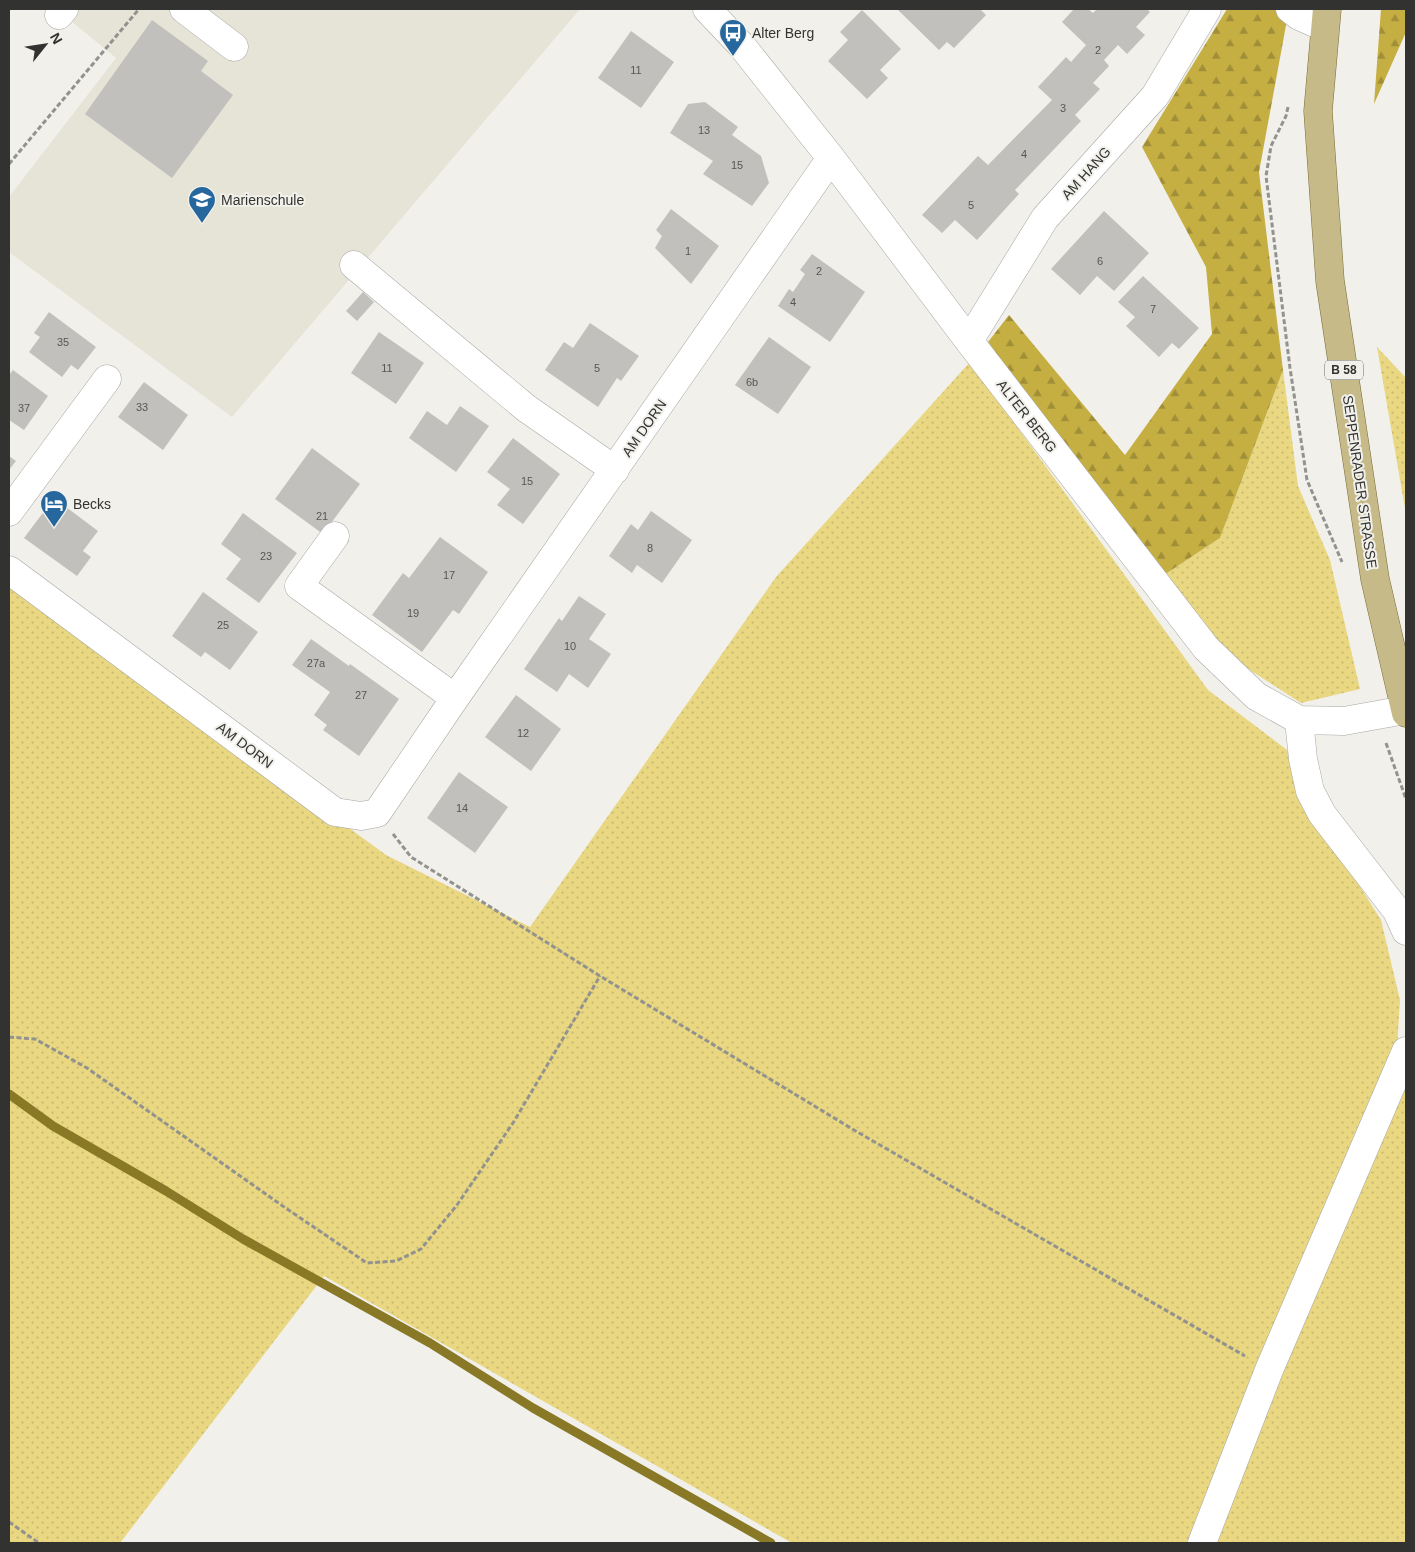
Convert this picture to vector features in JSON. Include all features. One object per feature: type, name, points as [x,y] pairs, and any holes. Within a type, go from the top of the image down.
[{"type":"main road","name":"SEPPENRADER STRASSE","points":[[1325,18],[1318,111],[1330,281],[1375,579],[1406,712]]},
{"type":"street","points":[[184,9],[234,47]]},
{"type":"street","name":"ALTER BERG","points":[[707,9],[742,46],[831,158],[1206,648],[1256,696],[1299,720],[1344,721],[1406,712]]},
{"type":"street","name":"AM HANG","points":[[970,341],[1045,218],[1155,96],[1207,9]]},
{"type":"street","points":[[1294,12],[1325,18]]},
{"type":"street","name":"AM DORN","points":[[9,570],[335,812],[361,816],[377,813],[831,158]]},
{"type":"street","points":[[354,265],[526,408],[615,470]]},
{"type":"street","points":[[9,512],[107,379]]},
{"type":"street","points":[[335,536],[299,586],[455,698]]},
{"type":"street","points":[[1299,720],[1303,759],[1310,791],[1314,799],[1322,814],[1397,911],[1406,932]]},
{"type":"street","points":[[1202,1543],[1269,1370],[1406,1051]]},
{"type":"path","points":[[9,164],[139,9]]},
{"type":"path","points":[[1290,99],[1286,116],[1271,146],[1266,176],[1290,368],[1307,480],[1342,564]]},
{"type":"path","points":[[1377,715],[1406,799]]},
{"type":"path","points":[[377,813],[411,857],[600,976],[854,1130],[1269,1370]]},
{"type":"path","points":[[9,1037],[35,1039],[87,1068],[367,1263],[396,1261],[421,1248],[456,1205],[513,1123],[600,976]]},
{"type":"path","points":[[9,1522],[39,1543]]},
{"type":"shaded area","name":"Marienschule","points":[[78,9],[580,9],[232,417],[9,252],[9,197],[116,58],[70,20]]},
{"type":"shaded area","points":[[1377,347],[1406,378],[1406,514]]},
{"type":"shaded area","points":[[970,362],[1208,690],[1287,750],[1312,810],[1381,920],[1400,1000],[1396,1063],[1200,1543],[792,1543],[324,1276],[120,1543],[9,1543],[9,579],[386,855],[530,927],[776,577]]},
{"type":"shaded area","points":[[1283,370],[1298,486],[1330,560],[1360,689],[1301,703],[1225,654],[1164,575],[1220,538]]},
{"type":"shaded area","points":[[1406,1069],[1406,1543],[1205,1543]]},
{"type":"green space","points":[[1227,9],[1289,9],[1259,172],[1283,370],[1220,538],[1164,575],[988,342],[1009,315],[1125,455],[1212,334],[1206,267],[1142,147]]},
{"type":"green space","points":[[1381,9],[1406,9],[1406,32],[1374,104]]},
{"type":"building","points":[[897,9],[980,9],[986,15],[954,48],[947,42],[939,50]]},
{"type":"building","points":[[1074,9],[1088,9],[1093,13],[1097,9],[1147,9],[1150,12],[1136,27],[1145,35],[1127,54],[1118,45],[1104,60],[1109,66],[1093,83],[1100,89],[1075,115],[1081,121],[1015,190],[1019,194],[977,240],[955,220],[942,233],[922,215],[978,156],[988,165],[1052,100],[1038,87],[1066,57],[1071,62],[1086,45],[1062,22]]},
{"type":"building","points":[[862,10],[901,49],[880,70],[888,78],[867,99],[828,61],[848,40],[840,32]]},
{"type":"building","points":[[152,20],[208,61],[201,71],[233,95],[172,178],[85,114]]},
{"type":"building","points":[[631,31],[674,62],[641,108],[598,78]]},
{"type":"building","points":[[705,102],[738,127],[732,135],[761,156],[769,183],[752,206],[703,174],[713,161],[670,133],[688,104]]},
{"type":"building","points":[[671,209],[719,246],[691,284],[655,248],[662,236],[656,230]]},
{"type":"building","points":[[1104,211],[1149,253],[1114,291],[1097,276],[1080,295],[1051,269]]},
{"type":"building","points":[[812,254],[865,292],[830,342],[778,306],[789,289],[793,292],[805,274],[800,270]]},
{"type":"building","points":[[1143,276],[1199,328],[1179,349],[1172,343],[1159,357],[1126,326],[1135,317],[1118,302]]},
{"type":"building","points":[[363,292],[374,302],[357,321],[346,311]]},
{"type":"building","points":[[49,312],[96,347],[78,370],[71,365],[62,377],[29,352],[40,337],[34,333]]},
{"type":"building","points":[[590,323],[639,356],[621,381],[617,378],[598,407],[545,370],[564,342],[573,348]]},
{"type":"building","points":[[379,332],[424,363],[396,404],[351,373]]},
{"type":"building","points":[[769,337],[811,367],[778,414],[735,385]]},
{"type":"building","points":[[13,370],[48,396],[24,430],[9,420],[9,375]]},
{"type":"building","points":[[144,382],[188,415],[163,450],[118,417]]},
{"type":"building","points":[[460,406],[489,426],[456,472],[409,438],[427,411],[447,425]]},
{"type":"building","points":[[513,438],[560,474],[523,524],[497,505],[510,489],[487,472]]},
{"type":"building","points":[[312,448],[360,484],[323,534],[275,499]]},
{"type":"building","points":[[9,456],[16,461],[9,470]]},
{"type":"building","points":[[54,498],[98,531],[83,551],[91,557],[77,576],[24,538]]},
{"type":"building","points":[[651,511],[692,540],[662,583],[637,565],[632,573],[609,556],[631,524],[638,530]]},
{"type":"building","points":[[243,513],[297,553],[259,603],[226,579],[241,559],[221,544]]},
{"type":"building","points":[[440,537],[488,572],[459,614],[453,610],[422,652],[372,615],[403,573],[409,578]]},
{"type":"building","points":[[203,592],[258,632],[230,670],[205,652],[201,657],[172,636]]},
{"type":"building","points":[[579,596],[606,614],[589,639],[611,654],[588,688],[569,674],[557,692],[524,669],[559,618],[562,621]]},
{"type":"building","points":[[311,639],[399,699],[359,756],[323,730],[327,725],[314,715],[330,692],[292,665]]},
{"type":"building","points":[[516,695],[561,729],[531,771],[485,737]]},
{"type":"building","points":[[459,772],[508,807],[475,853],[427,818]]},
{"type":"waterway","points":[[9,1094],[53,1126],[166,1191],[243,1239],[430,1343],[533,1408],[771,1543]]},
{"type":"place","name":"Alter Berg","points":[[733,57]]},
{"type":"place","name":"Marienschule","points":[[202,224]]},
{"type":"place","name":"Becks","points":[[54,528]]}]
